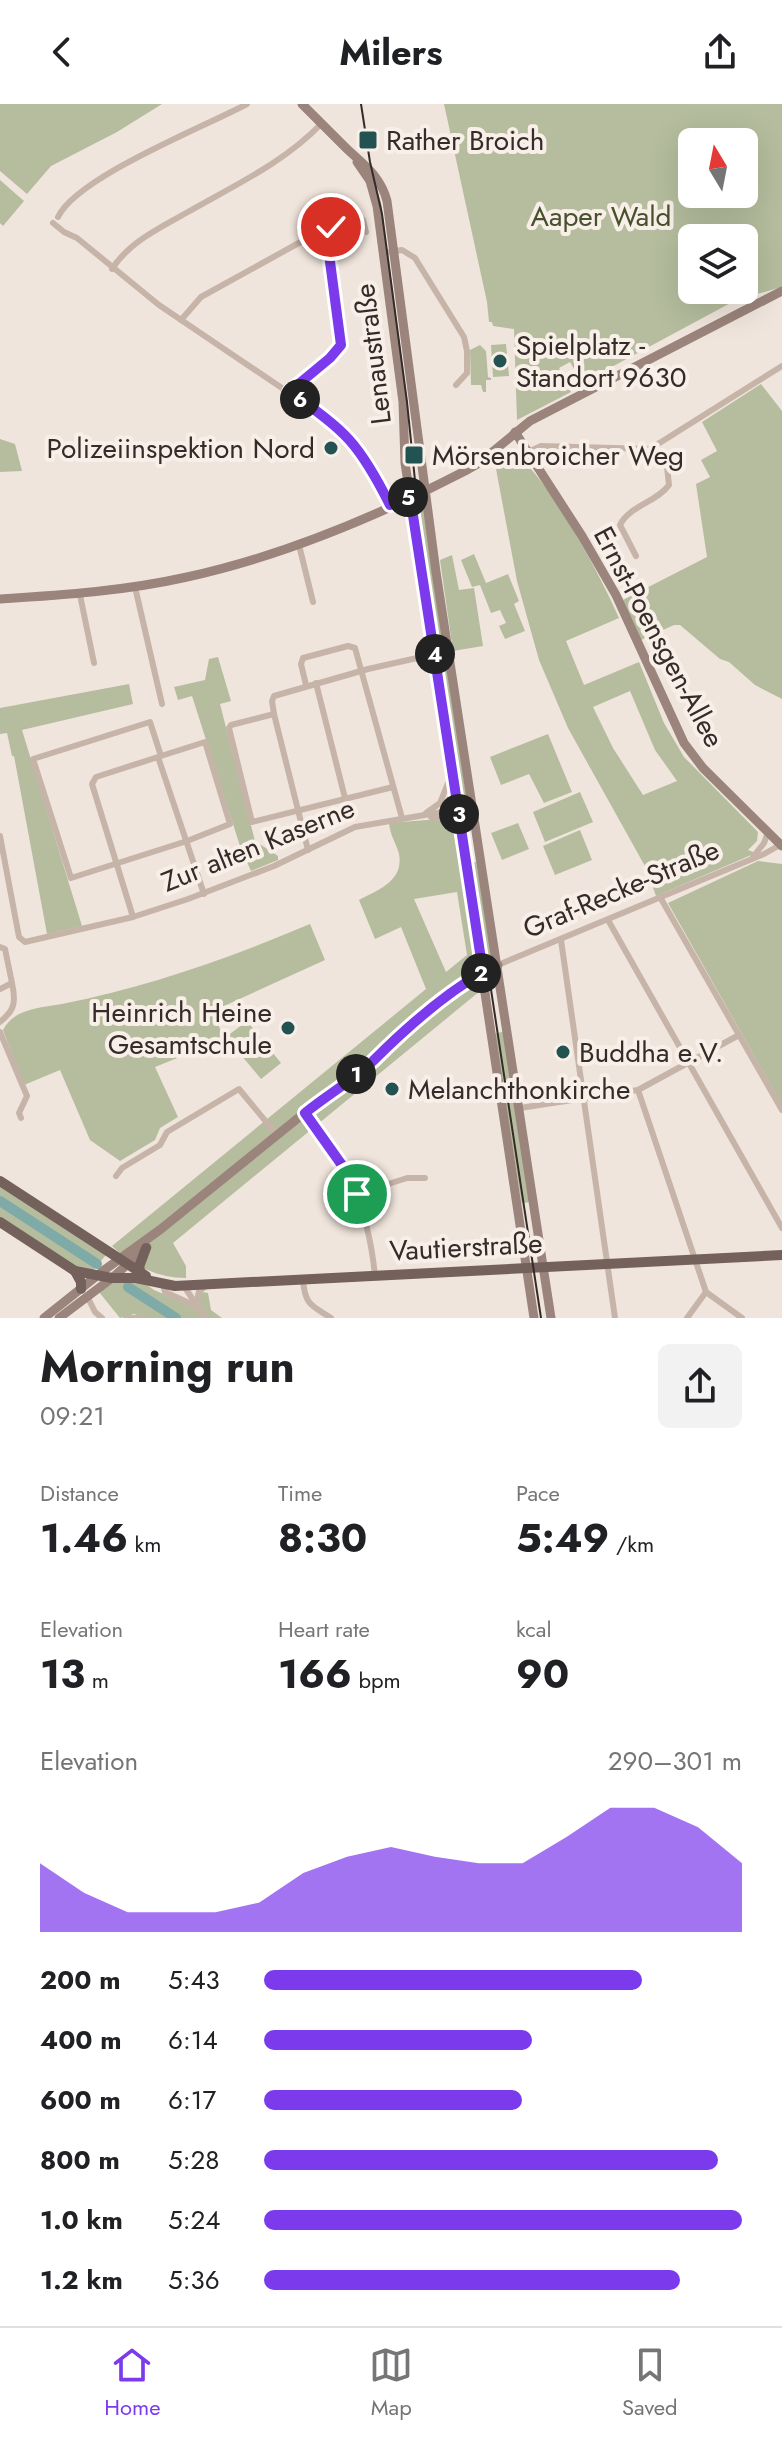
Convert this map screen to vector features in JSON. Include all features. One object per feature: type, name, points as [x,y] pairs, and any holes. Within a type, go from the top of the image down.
[{"type":"main road","points":[[302,104],[355,157],[375,195],[389,252]]},
{"type":"main road","name":"Lenaustraße","points":[[389,252],[471,807],[490,969]]},
{"type":"main road","name":"Lenaustraße","points":[[389,252],[403,402],[405,463],[462,835],[490,969]]},
{"type":"main road","points":[[0,599],[80,595],[135,587],[188,577],[299,545],[426,490],[487,456],[537,418],[782,291]]},
{"type":"main road","name":"Ernst-Poensgen-Allee","points":[[515,432],[616,595],[684,743],[703,768],[781,845]]},
{"type":"main road","points":[[498,448],[510,446],[528,452]]},
{"type":"main road","points":[[534,1318],[486,996],[490,969],[495,970],[501,986],[551,1317]]},
{"type":"main road","name":"Graf-Recke-Straße","points":[[44,1318],[112,1278],[124,1262],[161,1229],[334,1089],[339,1081],[464,984],[490,969]]},
{"type":"main road","points":[[464,984],[476,985],[486,996]]},
{"type":"main road","points":[[0,1181],[158,1282]]},
{"type":"main road","points":[[0,1222],[75,1271],[84,1292]]},
{"type":"main road","name":"Graf-Recke-Straße","points":[[59,1318],[97,1276],[146,1248],[161,1229]]},
{"type":"main road","points":[[141,1273],[139,1267],[146,1248]]},
{"type":"main road","name":"Vautierstraße","points":[[75,1271],[184,1286],[782,1255]]},
{"type":"main road","points":[[527,1268],[541,1282],[551,1317]]},
{"type":"street","points":[[247,104],[95,181],[67,205],[56,220],[112,269],[181,320],[330,419],[365,458],[390,505]]},
{"type":"street","points":[[112,269],[118,259],[150,233],[283,157],[322,123]]},
{"type":"street","points":[[181,320],[201,297],[306,239],[319,237],[331,227],[359,219],[364,222],[366,232]]},
{"type":"street","points":[[289,392],[340,348],[340,327],[329,254],[319,237]]},
{"type":"street","points":[[389,252],[402,250],[409,253],[466,341],[467,373],[456,385]]},
{"type":"street","points":[[528,452],[541,446],[654,447],[782,366]]},
{"type":"street","points":[[636,556],[620,525],[622,519],[664,492],[669,485],[667,467],[654,447]]},
{"type":"street","points":[[299,545],[313,602]]},
{"type":"street","points":[[135,587],[162,704]]},
{"type":"street","points":[[80,595],[94,663]]},
{"type":"street","points":[[306,685],[301,660],[348,646],[355,648],[402,818]]},
{"type":"street","points":[[308,850],[274,714],[274,696],[390,663],[435,654]]},
{"type":"street","points":[[316,683],[345,798]]},
{"type":"street","points":[[146,711],[204,894]]},
{"type":"street","points":[[274,714],[229,727],[252,822],[393,787]]},
{"type":"street","points":[[133,917],[116,863],[92,780],[205,742],[230,824],[187,841],[116,863],[71,878],[33,759],[150,722]]},
{"type":"street","points":[[419,816],[435,808],[445,795],[452,763]]},
{"type":"street","name":"Zur alten Kaserne","points":[[0,840],[22,942],[133,917],[204,894],[355,827],[471,807]]},
{"type":"street","name":"Zur alten Kaserne","points":[[419,816],[447,820],[462,835]]},
{"type":"street","name":"Graf-Recke-Straße","points":[[753,857],[768,832]]},
{"type":"street","name":"Graf-Recke-Straße","points":[[490,969],[781,845]]},
{"type":"street","points":[[660,897],[782,1110]]},
{"type":"street","points":[[608,920],[782,1228]]},
{"type":"street","points":[[561,940],[615,1318]]},
{"type":"street","points":[[2,947],[12,983],[14,1005],[2,1021]]},
{"type":"street","points":[[0,989],[12,983]]},
{"type":"street","points":[[0,1009],[2,1021]]},
{"type":"street","points":[[0,1032],[27,1096],[19,1113],[21,1118]]},
{"type":"street","points":[[520,1108],[638,1090],[739,1035]]},
{"type":"street","points":[[116,1176],[122,1168],[160,1145],[167,1132],[239,1089],[277,1135]]},
{"type":"street","points":[[638,1090],[706,1292],[742,1318]]},
{"type":"street","points":[[305,1113],[344,1168],[357,1194],[370,1234],[375,1276]]},
{"type":"street","points":[[357,1194],[407,1178],[425,1178]]},
{"type":"street","points":[[303,1280],[304,1297],[331,1318]]},
{"type":"street","points":[[158,1282],[165,1292],[196,1306]]},
{"type":"street","points":[[196,1306],[199,1291],[208,1285]]},
{"type":"street","points":[[184,1286],[205,1318]]},
{"type":"street","points":[[84,1292],[102,1318]]},
{"type":"street","points":[[687,1318],[706,1292]]},
{"type":"street","points":[[126,1318],[143,1318]]},
{"type":"green space","points":[[0,104],[162,104],[117,132],[51,166],[27,194],[0,171]]},
{"type":"green space","name":"Aaper Wald","points":[[444,104],[782,104],[782,287],[758,294],[758,224],[678,224],[678,304],[729,304],[582,383],[570,362],[559,368],[571,392],[517,420],[514,329],[493,326],[489,322]]},
{"type":"green space","points":[[0,180],[24,201],[3,226],[0,223]]},
{"type":"green space","name":"Spielplatz - Standort 9630","points":[[506,344],[509,376],[493,377],[491,345]]},
{"type":"green space","points":[[480,345],[486,351],[488,377],[491,378],[486,380],[486,392],[483,392],[481,385],[471,385],[470,350]]},
{"type":"green space","points":[[761,384],[782,411],[782,699],[755,685],[680,625],[641,640],[623,600],[707,557],[696,484],[710,477],[701,460],[717,451],[702,422]]},
{"type":"green space","points":[[0,439],[15,444],[22,471],[0,472]]},
{"type":"green space","points":[[517,455],[560,509],[588,555],[619,618],[566,641],[584,685],[639,662],[664,723],[684,757],[758,832],[757,841],[748,850],[756,853],[656,896],[646,868],[568,728],[539,660],[517,581],[496,469],[501,461]],"holes":[[[630,691],[655,750],[677,781],[643,795],[613,748],[593,707]]]},
{"type":"green space","points":[[423,505],[467,801],[460,803],[415,509]]},
{"type":"green space","points":[[474,554],[486,583],[508,574],[519,601],[514,604],[525,631],[505,639],[499,626],[506,623],[500,610],[491,613],[480,585],[472,587],[461,560]]},
{"type":"green space","points":[[452,555],[459,590],[474,588],[483,646],[453,651],[440,560]]},
{"type":"green space","points":[[218,657],[231,701],[220,704],[255,841],[278,856],[278,860],[251,871],[240,846],[192,696],[178,700],[174,687],[205,680],[209,659]]},
{"type":"green space","points":[[129,684],[133,704],[22,730],[82,926],[47,934],[14,756],[7,733],[0,734],[0,708]]},
{"type":"green space","points":[[548,734],[572,792],[544,803],[529,774],[501,785],[490,757]]},
{"type":"green space","points":[[580,792],[593,822],[545,842],[533,812]]},
{"type":"green space","points":[[439,819],[455,827],[476,945],[472,955],[476,988],[480,991],[173,1243],[186,1266],[186,1278],[166,1276],[137,1265],[112,1246],[426,989],[401,927],[375,939],[359,900],[388,883],[398,871],[399,854],[389,823]],"holes":[[[457,892],[467,955],[446,972],[414,899]]]},
{"type":"green space","points":[[518,823],[529,849],[502,860],[491,833]]},
{"type":"green space","points":[[580,830],[592,860],[555,875],[543,846]]},
{"type":"green space","points":[[758,861],[782,864],[782,1105],[668,903]]},
{"type":"green space","points":[[476,862],[493,956],[485,957],[469,863]]},
{"type":"green space","points":[[310,924],[325,960],[213,1011],[224,1039],[155,1067],[178,1117],[160,1128],[155,1140],[120,1161],[90,1140],[60,1070],[24,1085],[3,1030],[21,1013],[157,980],[219,960]]},
{"type":"green space","points":[[247,1021],[281,1063],[261,1079],[226,1037]]},
{"type":"green space","points":[[505,1031],[531,1202],[522,1203],[525,1224],[494,1034]]},
{"type":"green space","points":[[0,1182],[106,1255],[93,1270],[76,1269],[0,1220]]},
{"type":"green space","points":[[115,1280],[143,1282],[187,1304],[199,1298],[202,1292],[208,1293],[211,1310],[222,1318],[145,1318],[134,1314],[120,1318],[99,1292]]},
{"type":"waterway","points":[[0,1201],[97,1264]]},
{"type":"waterway","points":[[128,1287],[176,1318]]},
{"type":"tram line","points":[[361,104],[382,214],[418,510],[541,1318]]},
{"type":"place","name":"Rather Broich","points":[[368,140]]},
{"type":"place","name":"Spielplatz - Standort 9630","points":[[500,361]]},
{"type":"place","name":"Polizeiinspektion Nord","points":[[331,448]]},
{"type":"place","name":"Mörsenbroicher Weg","points":[[414,455]]},
{"type":"place","name":"Heinrich Heine Gesamtschule","points":[[288,1028]]},
{"type":"place","name":"Buddha e.V.","points":[[563,1052]]},
{"type":"place","name":"Melanchthonkirche","points":[[392,1089]]},
{"type":"route","points":[[331,227],[319,237],[329,254],[341,345],[289,392],[330,419],[346,434],[365,458],[390,505],[410,496],[483,972],[386,1045],[376,1058],[305,1113],[336,1155],[357,1194]]}]
